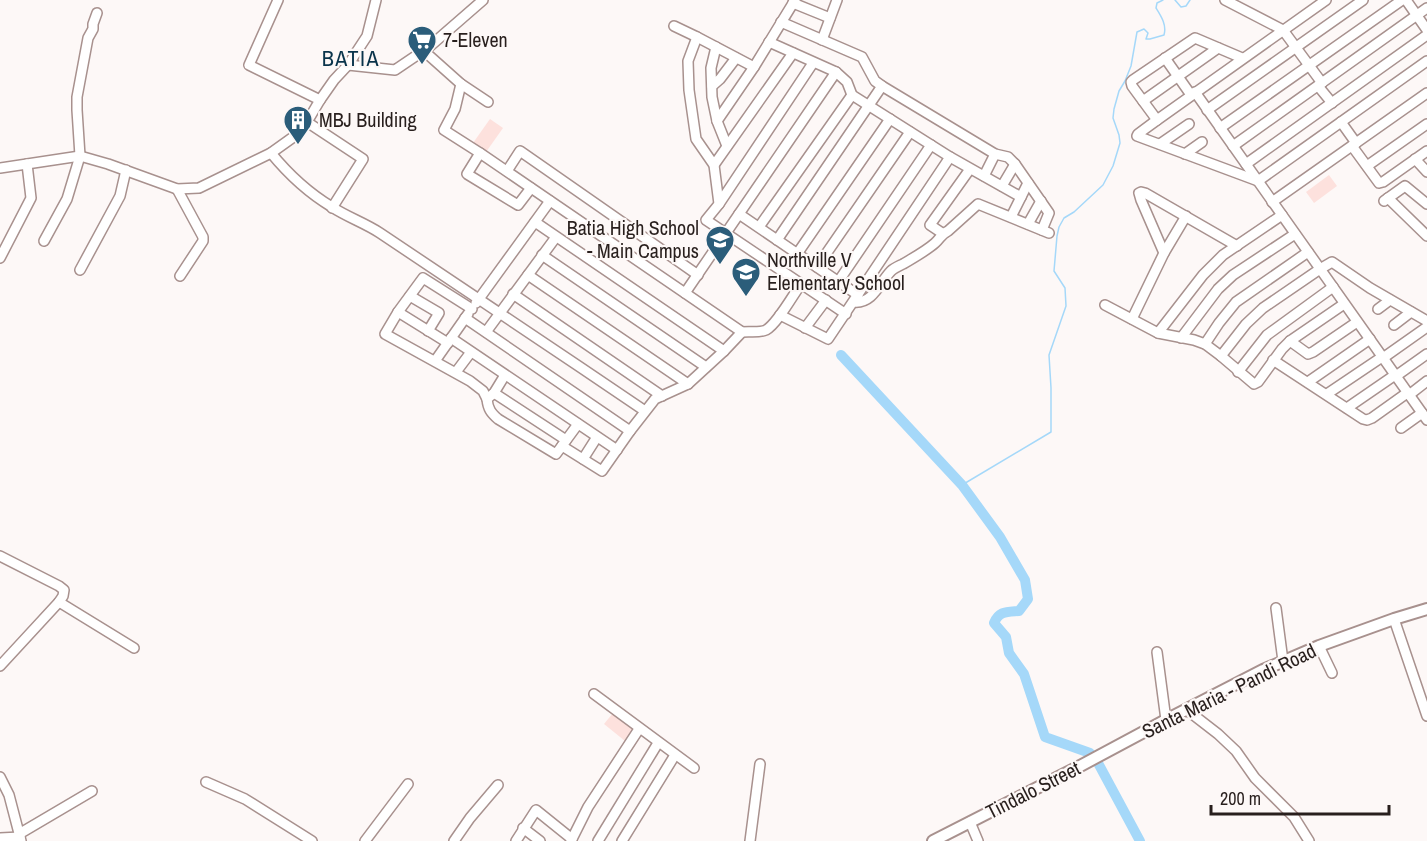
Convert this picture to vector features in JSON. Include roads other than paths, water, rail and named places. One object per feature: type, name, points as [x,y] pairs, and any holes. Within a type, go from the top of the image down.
[{"type":"main road","name":"Santa Maria - Pandi Road","points":[[1101,755],[1283,661],[1319,646],[1427,609]]},
{"type":"main road","name":"Tindalo Street","points":[[933,841],[1101,755]]},
{"type":"street","points":[[278,0],[249,65],[320,100]]},
{"type":"street","points":[[0,168],[80,156],[177,189],[199,188],[271,153],[299,133],[367,36],[376,0]]},
{"type":"street","points":[[348,65],[395,70],[424,51],[483,0]]},
{"type":"street","points":[[822,40],[837,0]]},
{"type":"street","points":[[1225,0],[1283,30],[1309,66],[1329,105],[1379,183],[1427,151]]},
{"type":"street","points":[[1258,181],[1137,135],[1326,0]]},
{"type":"street","points":[[1207,110],[1363,0]]},
{"type":"street","points":[[1220,128],[1404,0],[1427,30]]},
{"type":"street","points":[[717,121],[794,2],[830,18]]},
{"type":"street","points":[[1233,146],[1427,8]]},
{"type":"street","points":[[44,242],[67,199],[80,156],[77,98],[88,39],[97,13]]},
{"type":"street","points":[[739,214],[838,282],[861,303],[882,284],[892,270],[936,243],[942,233],[948,231],[978,204],[1045,231],[1049,213],[1008,157],[995,154],[882,86],[875,81],[862,57],[781,22]]},
{"type":"street","points":[[674,26],[754,67]]},
{"type":"street","points":[[1246,164],[1427,35]]},
{"type":"street","points":[[697,37],[688,61],[689,90],[696,139],[714,165],[719,204]]},
{"type":"street","points":[[1157,120],[1131,82],[1196,38],[1242,58]]},
{"type":"street","points":[[769,42],[836,72],[847,82],[852,95],[950,157],[1021,197]]},
{"type":"street","points":[[716,47],[711,68],[712,86],[717,121],[727,146]]},
{"type":"street","points":[[1143,101],[1218,48]]},
{"type":"street","points":[[424,51],[461,84],[488,102]]},
{"type":"street","points":[[714,165],[793,53]]},
{"type":"street","points":[[712,86],[736,58]]},
{"type":"street","points":[[1165,58],[1207,110],[1425,417],[1401,428]]},
{"type":"street","points":[[1258,181],[1427,61]]},
{"type":"street","points":[[813,63],[706,220],[846,314]]},
{"type":"street","points":[[685,293],[836,72]]},
{"type":"street","points":[[461,84],[455,109],[444,130],[742,332],[767,330],[801,284]]},
{"type":"street","points":[[777,240],[882,86]]},
{"type":"street","points":[[1272,202],[1427,93]]},
{"type":"street","points":[[759,228],[852,95]]},
{"type":"street","points":[[797,254],[890,119]]},
{"type":"street","points":[[307,122],[363,159],[332,208]]},
{"type":"street","points":[[1160,144],[1189,124]]},
{"type":"street","points":[[1367,166],[1427,124]]},
{"type":"street","points":[[817,267],[910,132]]},
{"type":"street","points":[[1185,154],[1202,142]]},
{"type":"street","points":[[838,282],[931,145]]},
{"type":"street","points":[[507,171],[520,151],[698,275]]},
{"type":"street","points":[[271,153],[299,184],[332,208],[379,232],[645,411]]},
{"type":"street","points":[[480,153],[467,174],[518,205],[531,188]]},
{"type":"street","points":[[984,176],[995,154]]},
{"type":"street","points":[[1209,163],[1220,155]]},
{"type":"street","points":[[780,315],[828,339],[950,157]]},
{"type":"street","points":[[1415,159],[1427,172]]},
{"type":"street","points":[[0,258],[31,198],[27,164]]},
{"type":"street","points":[[1002,186],[1015,164]]},
{"type":"street","points":[[942,233],[930,225],[970,168]]},
{"type":"street","points":[[80,270],[120,196],[126,170]]},
{"type":"street","points":[[1011,217],[1028,183]]},
{"type":"street","points":[[1427,204],[1405,186],[1386,200],[1427,236]]},
{"type":"street","points":[[177,189],[203,241],[180,276]]},
{"type":"street","points":[[1164,253],[1141,200],[1139,193],[1141,192],[1237,246]]},
{"type":"street","points":[[435,361],[550,201]]},
{"type":"street","points":[[1028,224],[1041,201]]},
{"type":"street","points":[[1158,333],[1203,275],[1223,255],[1282,215]]},
{"type":"street","points":[[1132,320],[1164,253],[1186,216]]},
{"type":"street","points":[[535,222],[724,351]]},
{"type":"street","points":[[1181,338],[1218,290],[1233,275],[1295,234]]},
{"type":"street","points":[[486,332],[556,237]]},
{"type":"street","points":[[1205,344],[1236,302],[1308,252]]},
{"type":"street","points":[[542,255],[706,367]]},
{"type":"street","points":[[1221,356],[1246,324],[1263,308],[1332,262],[1368,290],[1427,321]]},
{"type":"street","points":[[879,263],[892,270]]},
{"type":"street","points":[[528,274],[688,384]]},
{"type":"street","points":[[472,309],[423,278],[385,334],[456,372],[564,443],[602,471],[655,399],[688,384],[742,332]]},
{"type":"street","points":[[1238,372],[1267,335],[1333,287]]},
{"type":"street","points":[[513,294],[662,396]]},
{"type":"street","points":[[410,296],[439,314],[428,331]]},
{"type":"street","points":[[806,328],[826,300]]},
{"type":"street","points":[[1378,309],[1390,300]]},
{"type":"street","points":[[1105,305],[1158,333],[1205,344],[1250,382],[1256,384],[1290,341],[1344,304]]},
{"type":"street","points":[[398,312],[428,331],[471,352],[617,450]]},
{"type":"street","points":[[1394,325],[1411,312]]},
{"type":"street","points":[[465,318],[630,431]]},
{"type":"street","points":[[1290,341],[1308,354],[1358,322]]},
{"type":"street","points":[[1327,394],[1427,327]]},
{"type":"street","points":[[1308,382],[1370,339]]},
{"type":"street","points":[[456,372],[471,352]]},
{"type":"street","points":[[1347,408],[1427,354]]},
{"type":"street","points":[[1274,360],[1366,420],[1427,381]]},
{"type":"street","points":[[505,375],[491,396],[488,406],[490,412],[498,419],[556,454],[578,424]]},
{"type":"street","points":[[583,459],[597,437]]},
{"type":"street","points":[[0,556],[64,590],[59,602],[0,666]]},
{"type":"street","points":[[59,602],[134,648]]},
{"type":"street","points":[[1276,608],[1283,661]]},
{"type":"street","points":[[1394,619],[1427,716]]},
{"type":"street","points":[[1319,646],[1332,673]]},
{"type":"street","points":[[1157,652],[1166,720]]},
{"type":"street","points":[[594,694],[694,768]]},
{"type":"street","points":[[1187,710],[1236,751],[1255,778],[1294,817],[1310,841]]},
{"type":"street","points":[[516,841],[536,810],[571,840],[588,807],[639,729]]},
{"type":"street","points":[[598,841],[658,743]]},
{"type":"street","points":[[622,841],[675,755]]},
{"type":"street","points":[[750,841],[760,764]]},
{"type":"street","points":[[0,777],[9,795],[20,837]]},
{"type":"street","points":[[206,782],[245,799],[312,841]]},
{"type":"street","points":[[365,841],[408,784]]},
{"type":"street","points":[[454,841],[498,785]]},
{"type":"street","points":[[0,838],[20,837],[92,791]]},
{"type":"street","points":[[0,808],[12,806]]},
{"type":"street","points":[[970,822],[978,841]]},
{"type":"street","points":[[524,828],[540,841]]},
{"type":"waterway","points":[[962,485],[1051,432],[1049,355],[1066,306],[1065,288],[1054,271],[1059,227],[1064,218],[1074,212],[1103,185],[1113,166],[1120,143],[1113,118],[1119,91],[1131,66],[1137,32],[1144,29],[1148,33],[1146,39],[1164,35],[1162,17],[1156,8],[1157,3],[1163,0]]},
{"type":"waterway","points":[[1175,0],[1181,7],[1186,6],[1190,0]]},
{"type":"waterway","points":[[841,355],[962,485],[1000,537],[1025,580],[1028,599],[1019,611],[1001,614],[994,623],[1006,637],[1009,653],[1024,674],[1045,737],[1090,753],[1098,763],[1140,841]]},
{"type":"place","name":"7-Eleven","points":[[422,66]]},
{"type":"place","name":"MBJ Building","points":[[298,146]]},
{"type":"place","name":"Batia High School - Main Campus","points":[[720,266]]},
{"type":"place","name":"Northville V Elementary School","points":[[746,298]]},
{"type":"district","name":"BATIA","points":[[351,58]]}]
